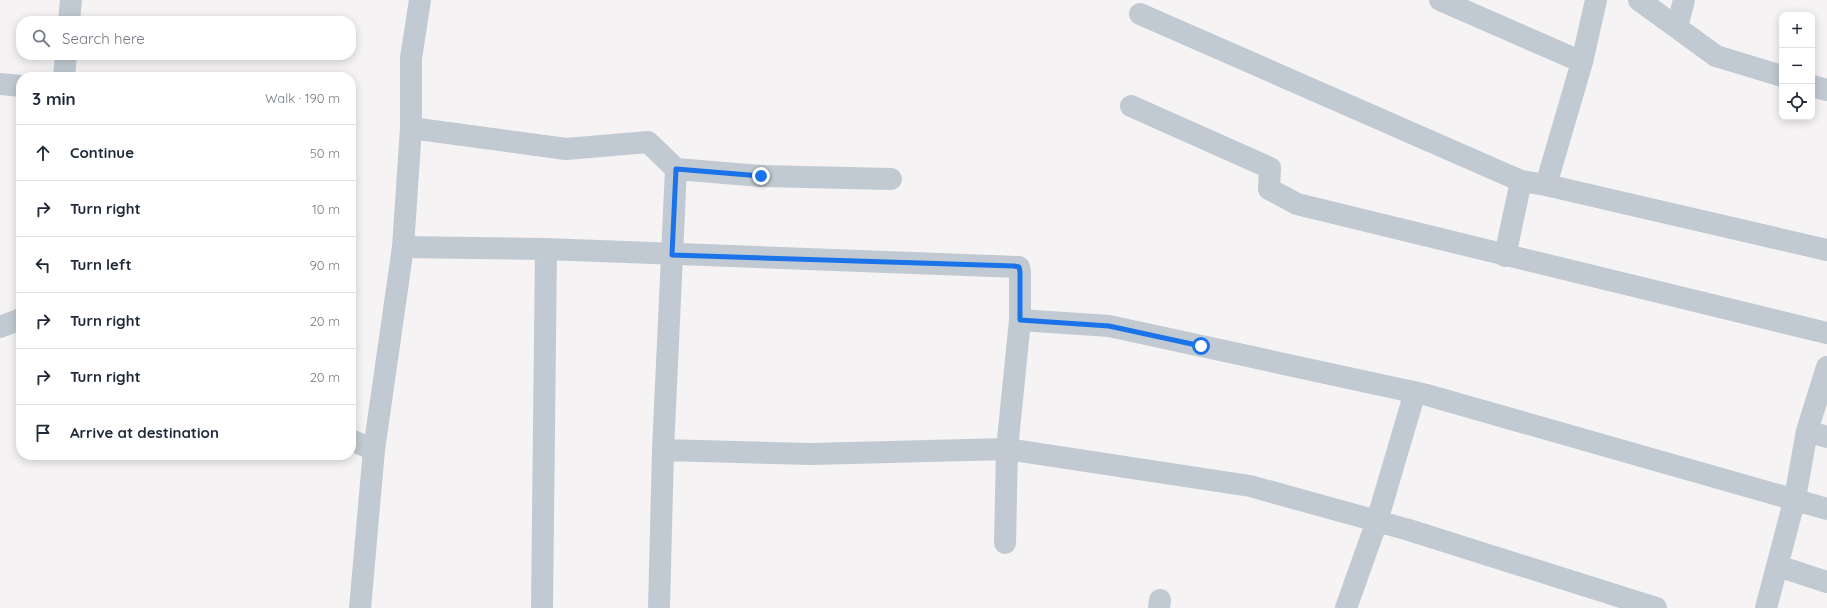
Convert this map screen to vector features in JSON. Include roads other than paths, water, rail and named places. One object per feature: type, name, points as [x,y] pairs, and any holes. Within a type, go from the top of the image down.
[{"type":"street","points":[[69,16],[71,0]]},
{"type":"street","points":[[360,608],[374,450],[403,247],[411,128],[411,58],[420,0]]},
{"type":"street","points":[[1440,0],[1582,62]]},
{"type":"street","points":[[1546,185],[1582,62],[1596,0]]},
{"type":"street","points":[[1639,0],[1716,56],[1779,75]]},
{"type":"street","points":[[1677,27],[1684,0]]},
{"type":"street","points":[[1140,14],[1521,181],[1546,185],[1827,250]]},
{"type":"street","points":[[64,72],[66,60]]},
{"type":"street","points":[[0,84],[16,86]]},
{"type":"street","points":[[1815,87],[1827,90]]},
{"type":"street","points":[[1131,106],[1270,168],[1269,189],[1298,204],[1505,256],[1827,333]]},
{"type":"street","points":[[411,128],[566,149],[648,142],[676,169],[761,176],[892,178]]},
{"type":"street","points":[[659,608],[676,169]]},
{"type":"street","points":[[1505,256],[1521,181]]},
{"type":"street","points":[[403,247],[546,249],[672,255],[1019,267],[1020,320],[1007,449],[1005,543]]},
{"type":"street","points":[[542,608],[546,249]]},
{"type":"street","points":[[1020,320],[1109,326],[1414,392],[1827,508]]},
{"type":"street","points":[[0,327],[16,321]]},
{"type":"street","points":[[1766,608],[1795,498],[1817,434],[1827,367]]},
{"type":"street","points":[[1346,608],[1377,521],[1414,392]]},
{"type":"street","points":[[356,442],[374,450]]},
{"type":"street","points":[[664,450],[811,454],[1007,449],[1250,486],[1377,521],[1656,608]]},
{"type":"street","points":[[1778,566],[1827,582]]}]
